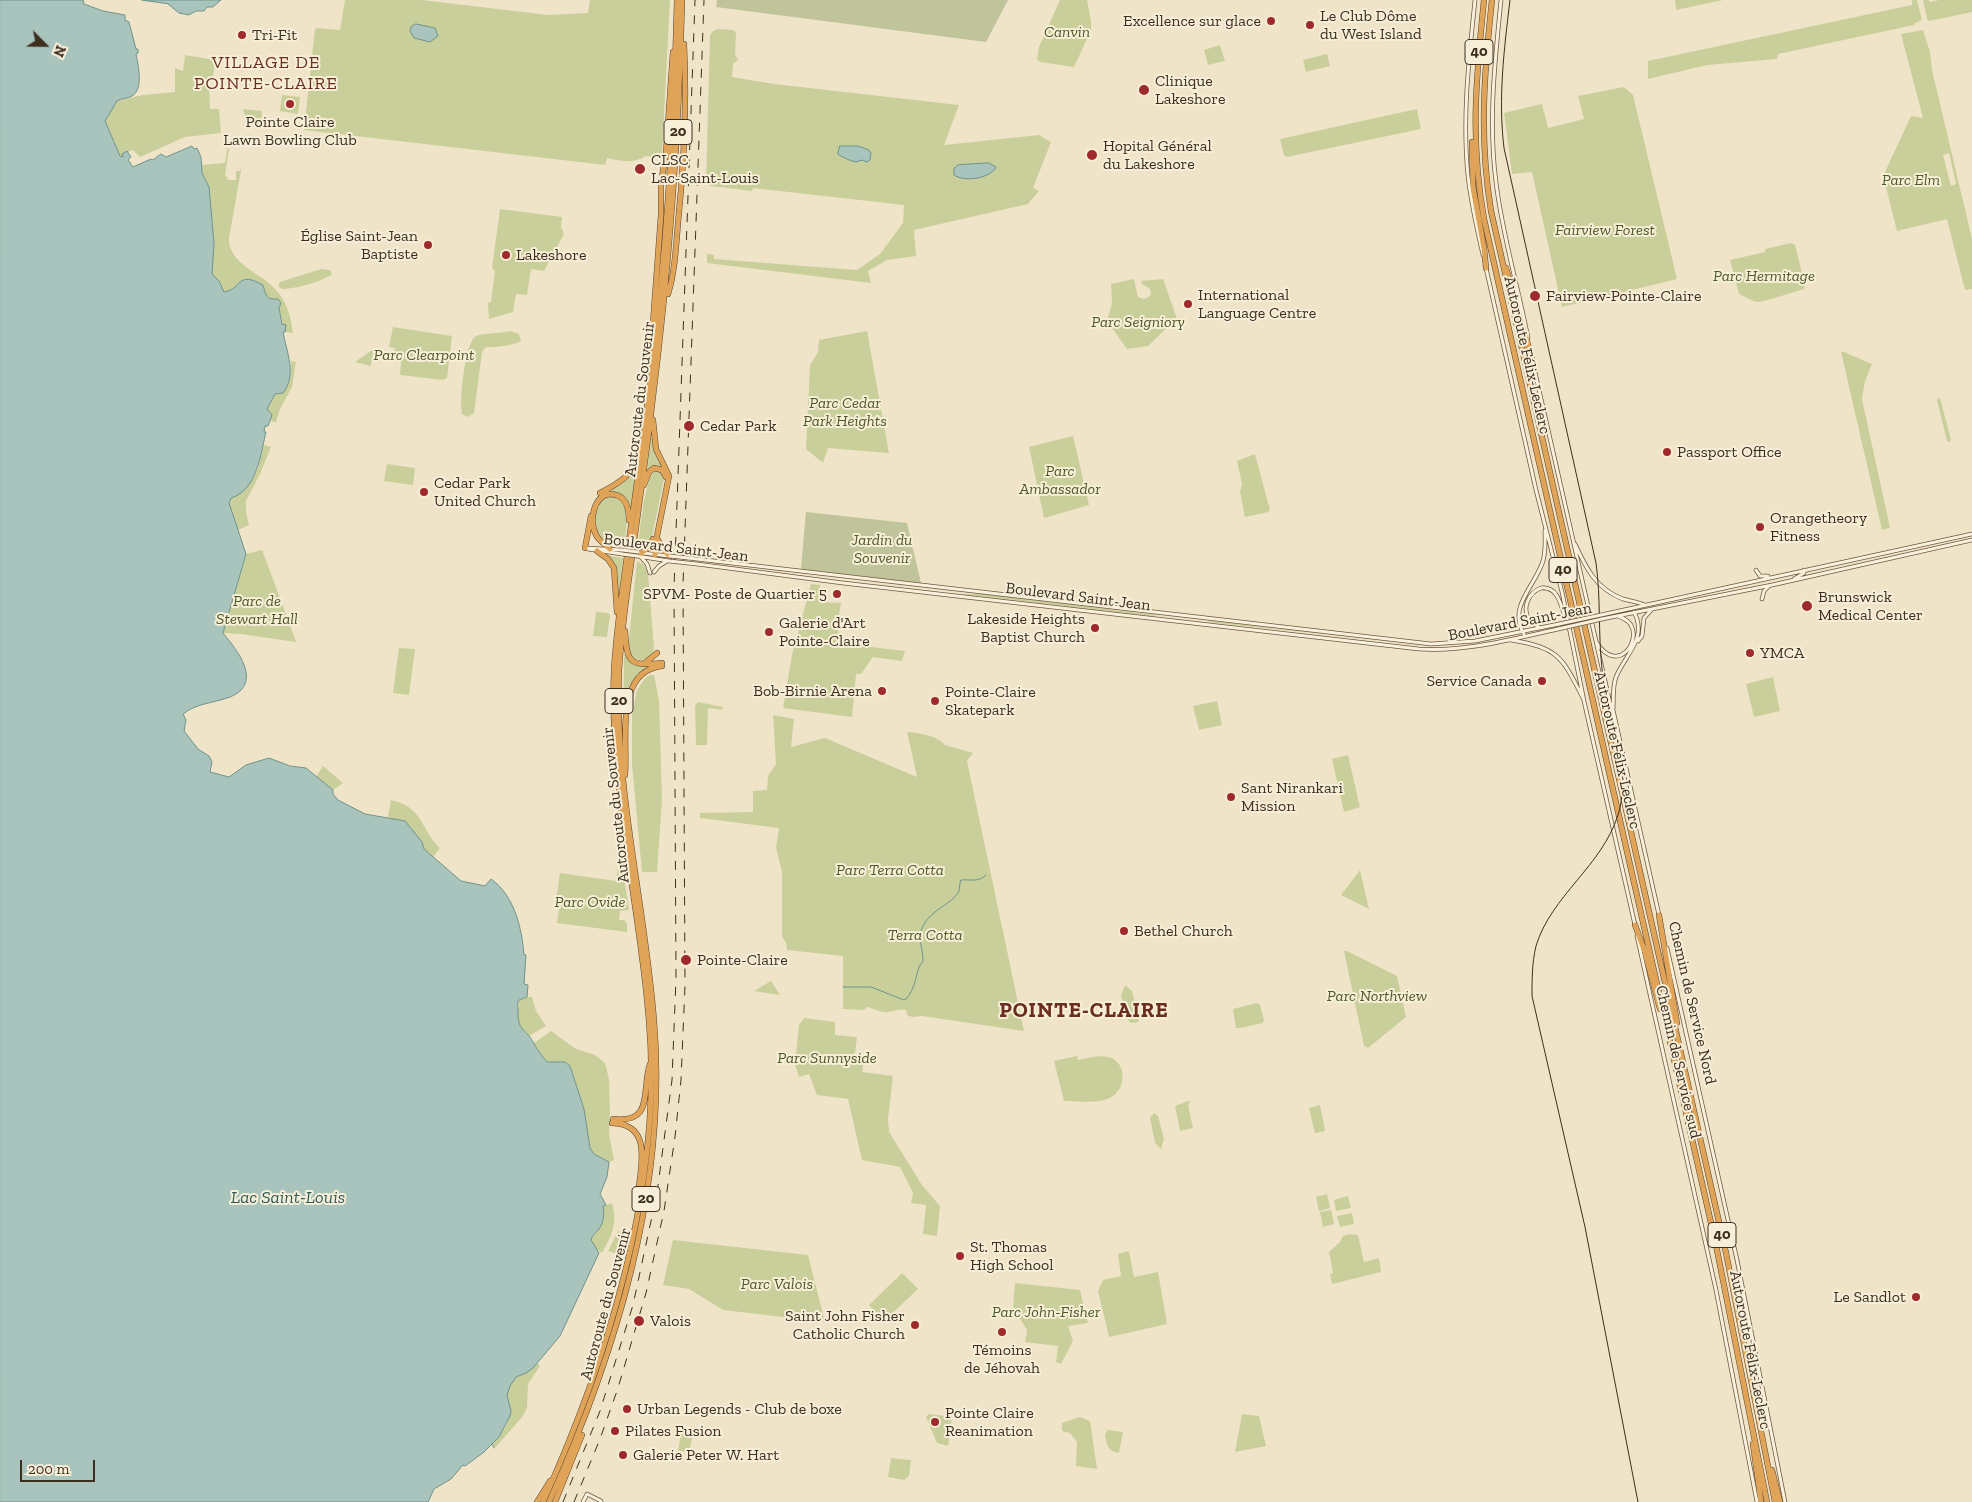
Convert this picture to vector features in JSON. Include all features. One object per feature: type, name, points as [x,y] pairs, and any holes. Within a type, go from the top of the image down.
[{"type":"highway","name":"Autoroute Félix-Leclerc","points":[[1484,0],[1474,104],[1477,170],[1486,229],[1719,1261],[1767,1502]]},
{"type":"highway","name":"Autoroute Félix-Leclerc","points":[[1492,0],[1484,76],[1483,136],[1486,181],[1498,243],[1726,1252],[1775,1502]]},
{"type":"highway","name":"Autoroute du Souvenir","points":[[543,1502],[560,1465],[594,1374],[614,1307],[634,1230],[648,1147],[651,1059],[648,1003],[615,746],[614,682],[624,551],[643,440],[651,376],[651,340],[661,215],[661,183],[666,153],[677,10],[680,1]]},
{"type":"highway","name":"Autoroute du Souvenir","points":[[549,1502],[579,1433],[598,1382],[620,1308],[640,1227],[650,1169],[656,1104],[654,1014],[620,744],[620,656],[664,304],[679,117],[680,1]]},
{"type":"highway","points":[[1474,104],[1472,171],[1474,197],[1486,268]]},
{"type":"highway","points":[[1498,243],[1532,359]]},
{"type":"highway","points":[[652,408],[656,449],[669,476],[655,555]]},
{"type":"highway","points":[[585,548],[595,499],[628,475],[643,440]]},
{"type":"highway","points":[[639,554],[649,548],[652,542],[666,479],[663,471],[656,468],[650,470],[640,497]]},
{"type":"highway","points":[[610,549],[598,539],[593,524],[597,501],[603,495],[611,493],[623,498],[628,508],[624,551]]},
{"type":"highway","points":[[657,537],[669,559]]},
{"type":"highway","points":[[597,551],[608,559],[614,570],[618,625]]},
{"type":"highway","points":[[624,614],[626,653],[633,661],[662,665],[642,673],[636,680],[630,694],[626,712],[625,788]]},
{"type":"highway","points":[[645,663],[657,653]]},
{"type":"highway","points":[[1658,915],[1674,996],[1682,1056]]},
{"type":"highway","points":[[1635,925],[1644,949],[1654,992],[1668,1033]]},
{"type":"highway","points":[[634,1230],[641,1143],[632,1128],[612,1121],[629,1120],[641,1111],[644,1104],[647,1072],[651,1059]]},
{"type":"highway","points":[[556,1502],[582,1434],[598,1382]]},
{"type":"highway","points":[[1749,1411],[1755,1468],[1761,1502]]},
{"type":"highway","points":[[1763,1440],[1780,1502]]},
{"type":"highway","points":[[538,1502],[560,1465]]},
{"type":"main road","points":[[1475,0],[1467,82],[1466,134],[1472,200],[1569,628]]},
{"type":"main road","name":"Chemin de Service Nord","points":[[1502,0],[1492,95],[1493,158],[1502,218],[1595,641],[1613,710],[1736,1257],[1785,1502]]},
{"type":"main road","points":[[1527,636],[1523,632],[1519,619],[1519,610],[1543,560],[1545,524]]},
{"type":"main road","name":"Boulevard Saint-Jean","points":[[697,562],[844,584],[1412,648],[1451,649],[1527,636],[1631,608],[1972,534]]},
{"type":"main road","points":[[1574,539],[1587,570],[1597,583],[1616,596],[1646,605]]},
{"type":"main road","name":"Boulevard Saint-Jean","points":[[1602,617],[1618,616],[1772,585],[1972,540]]},
{"type":"main road","name":"Boulevard Saint-Jean","points":[[585,548],[610,549],[669,559],[1431,644],[1475,641],[1541,628],[1558,627]]},
{"type":"main road","name":"Boulevard Saint-Jean","points":[[585,548],[597,551],[624,551]]},
{"type":"main road","points":[[639,554],[647,564],[650,573]]},
{"type":"main road","name":"Boulevard Saint-Jean","points":[[639,554],[655,555],[669,559]]},
{"type":"main road","points":[[654,572],[658,566],[669,559]]},
{"type":"main road","points":[[1756,570],[1761,576],[1779,576]]},
{"type":"main road","points":[[1792,580],[1803,573],[1804,570]]},
{"type":"main road","points":[[1762,599],[1764,591],[1772,585]]},
{"type":"main road","points":[[1541,628],[1529,620],[1526,608],[1531,595],[1543,587],[1551,589],[1556,594],[1569,628]]},
{"type":"main road","points":[[1631,608],[1639,625],[1636,643]]},
{"type":"main road","points":[[1613,710],[1616,677],[1642,636],[1644,618],[1652,609]]},
{"type":"main road","points":[[1595,641],[1608,656],[1618,656],[1626,652],[1631,643],[1633,630],[1628,622],[1618,616]]},
{"type":"main road","name":"Chemin de Service sud","points":[[1569,628],[1716,1290],[1757,1502]]},
{"type":"main road","points":[[1508,640],[1535,644],[1557,656],[1568,668],[1584,702]]},
{"type":"main road","points":[[583,1502],[587,1494],[601,1501]]},
{"type":"green space","points":[[345,0],[422,0],[548,15],[588,13],[590,0],[670,0],[662,153],[654,153],[653,157],[646,156],[632,161],[607,158],[605,165],[304,130],[315,29],[340,30]]},
{"type":"green space","points":[[717,0],[1008,0],[986,42],[716,7]]},
{"type":"green space","name":"Canvin","points":[[1060,0],[1087,0],[1091,30],[1074,67],[1040,62],[1037,59],[1039,47]]},
{"type":"green space","points":[[1675,0],[1723,0],[1676,10]]},
{"type":"green space","points":[[1912,0],[1917,0],[1922,20],[1914,25],[1778,54],[1777,59],[1707,65],[1648,79],[1648,61],[1912,5]]},
{"type":"green space","points":[[1923,0],[1929,0],[1930,2],[1939,0],[1972,0],[1972,12],[1929,21]]},
{"type":"green space","points":[[717,29],[733,30],[736,32],[735,54],[738,60],[733,64],[732,77],[774,84],[959,105],[944,145],[1039,135],[1051,142],[1033,188],[1039,191],[1028,204],[914,230],[916,256],[887,260],[868,271],[871,283],[707,263],[707,254],[714,255],[714,259],[857,270],[880,254],[903,223],[904,205],[753,188],[752,191],[710,186],[706,183],[710,36]]},
{"type":"green space","name":"Parc Elm","points":[[1923,30],[1930,52],[1932,70],[1972,239],[1972,289],[1965,290],[1947,219],[1897,231],[1884,179],[1885,172],[1911,116],[1923,118],[1901,34]],"holes":[[[1949,153],[1956,184],[1951,186],[1943,155]]]},
{"type":"green space","points":[[1220,45],[1225,61],[1208,65],[1204,50]]},
{"type":"green space","points":[[1327,54],[1330,66],[1306,72],[1303,60]]},
{"type":"green space","points":[[185,55],[215,60],[213,80],[209,80],[210,109],[219,109],[221,133],[185,137],[140,157],[133,150],[123,154],[122,157],[120,156],[105,121],[116,101],[143,95],[175,92],[175,68],[183,71]]},
{"type":"green space","name":"Fairview Forest","points":[[1624,87],[1633,95],[1677,279],[1562,307],[1532,172],[1512,174],[1504,113],[1542,104],[1548,128],[1584,119],[1578,96]]},
{"type":"green space","name":"Pointe Claire Lawn Bowling Club","points":[[282,95],[300,97],[298,114],[280,111]]},
{"type":"green space","points":[[243,109],[262,111],[261,126],[247,124]]},
{"type":"green space","points":[[1417,109],[1421,129],[1287,157],[1284,155],[1280,139]]},
{"type":"green space","points":[[227,149],[229,149],[225,176],[228,180],[236,180],[236,171],[240,171],[242,165],[229,238],[230,247],[240,261],[270,284],[280,295],[288,310],[293,333],[285,332],[279,308],[281,303],[266,296],[263,285],[248,279],[224,292],[219,281],[212,274],[214,244],[207,183],[202,173],[201,165],[225,163]]},
{"type":"green space","points":[[500,209],[562,217],[561,227],[564,234],[544,271],[531,269],[527,295],[516,294],[513,312],[489,319],[488,303],[491,302],[495,271],[492,268]]},
{"type":"green space","name":"Parc Hermitage","points":[[1791,243],[1795,245],[1805,285],[1804,289],[1760,302],[1739,294],[1730,260],[1765,252],[1765,249]]},
{"type":"green space","points":[[321,269],[330,270],[332,274],[322,280],[287,289],[282,289],[278,286],[280,282]]},
{"type":"green space","name":"Parc Seigniory","points":[[1134,279],[1138,297],[1144,299],[1150,296],[1151,291],[1141,281],[1163,279],[1177,322],[1169,326],[1148,346],[1127,349],[1107,321],[1112,303],[1111,284]]},
{"type":"green space","name":"Parc Clearpoint","points":[[393,327],[452,336],[447,378],[443,380],[400,375],[401,362],[394,361],[395,348],[389,347]]},
{"type":"green space","points":[[511,331],[519,334],[521,341],[504,346],[486,347],[482,352],[474,413],[467,417],[462,414],[461,398],[466,360],[472,341],[479,335]]},
{"type":"green space","name":"Parc Cedar Park Heights","points":[[867,331],[889,453],[828,448],[823,463],[806,449],[810,365],[818,352],[819,340]]},
{"type":"green space","points":[[372,350],[371,366],[355,362]]},
{"type":"green space","points":[[1841,352],[1872,364],[1865,381],[1862,399],[1890,528],[1882,530]]},
{"type":"green space","points":[[291,361],[296,362],[292,387],[280,409],[276,422],[269,421],[271,418],[267,409],[275,393],[279,394],[288,384]]},
{"type":"green space","points":[[1940,398],[1951,440],[1949,442],[1947,441],[1937,400]]},
{"type":"green space","name":"Parc Ambassador","points":[[1073,436],[1089,505],[1044,518],[1029,447]]},
{"type":"green space","points":[[651,438],[663,467],[647,473]]},
{"type":"green space","points":[[263,445],[271,447],[246,501],[249,525],[238,530],[229,503],[231,498],[243,490],[256,473]]},
{"type":"green space","points":[[1255,454],[1270,510],[1245,517],[1240,491],[1242,484],[1237,461]]},
{"type":"green space","points":[[387,464],[415,468],[413,485],[384,481]]},
{"type":"green space","points":[[635,467],[637,468],[632,506],[630,506],[625,498],[610,490],[627,479]]},
{"type":"green space","points":[[656,470],[664,475],[664,479],[651,542],[646,548],[638,547],[641,518],[648,483]]},
{"type":"green space","points":[[614,495],[624,502],[628,514],[624,547],[604,542],[597,532],[595,520],[600,502],[604,497]]},
{"type":"green space","name":"Jardin du Souvenir","points":[[806,512],[907,523],[921,583],[801,569]]},
{"type":"green space","name":"Parc de Stewart Hall","points":[[262,550],[296,642],[223,633],[246,554]]},
{"type":"green space","points":[[605,555],[623,558],[619,593],[615,566]]},
{"type":"green space","points":[[637,561],[644,565],[648,573],[654,648],[652,655],[642,660],[631,656],[628,648]]},
{"type":"green space","points":[[811,584],[820,585],[819,602],[841,603],[838,631],[839,636],[846,644],[905,651],[902,661],[873,657],[861,674],[856,674],[852,717],[783,708],[792,655]]},
{"type":"green space","points":[[961,594],[983,594],[1157,615],[1152,616]]},
{"type":"green space","points":[[596,612],[608,613],[610,615],[607,637],[593,636]]},
{"type":"green space","points":[[1211,621],[1352,637],[1207,622]]},
{"type":"green space","points":[[399,648],[415,649],[409,695],[393,693]]},
{"type":"green space","points":[[624,654],[630,661],[653,666],[635,680],[623,738]]},
{"type":"green space","points":[[654,675],[659,700],[662,800],[657,872],[642,872],[632,764],[632,715],[637,690],[645,678]]},
{"type":"green space","points":[[1773,677],[1780,711],[1754,717],[1746,684]]},
{"type":"green space","points":[[1217,701],[1222,725],[1199,730],[1193,706]]},
{"type":"green space","points":[[698,702],[723,707],[722,710],[708,708],[707,745],[696,745],[695,706]]},
{"type":"green space","name":"Terra Cotta","points":[[773,715],[794,719],[791,747],[825,738],[917,777],[907,732],[928,735],[945,745],[973,753],[967,761],[1024,1031],[922,1016],[908,1016],[906,1010],[885,1012],[867,1007],[864,1010],[843,1009],[843,956],[787,950],[782,936],[782,872],[776,848],[779,828],[700,818],[700,813],[753,812],[753,791],[767,790],[768,776],[776,764]]},
{"type":"green space","points":[[1348,755],[1360,807],[1344,812],[1332,759]]},
{"type":"green space","points":[[323,766],[343,783],[333,790],[316,777]]},
{"type":"green space","points":[[391,800],[402,803],[410,808],[421,820],[440,848],[433,857],[424,849],[422,842],[388,817]]},
{"type":"green space","name":"Parc Ovide","points":[[618,868],[621,868],[623,871],[629,910],[620,911],[619,920],[624,920],[627,923],[627,932],[557,923],[559,909],[555,908],[560,873],[616,881]]},
{"type":"green space","points":[[1360,870],[1369,909],[1341,895]]},
{"type":"green space","name":"Parc Northview","points":[[1344,951],[1397,976],[1406,1017],[1368,1048],[1364,1046]]},
{"type":"green space","points":[[771,981],[780,995],[754,991]]},
{"type":"green space","points":[[1125,985],[1132,991],[1139,1019],[1138,1022],[1129,1022],[1121,995]]},
{"type":"green space","points":[[532,997],[536,1011],[546,1026],[529,1036],[518,1023],[518,1001]]},
{"type":"green space","points":[[1257,1003],[1260,1005],[1263,1023],[1236,1028],[1233,1009]]},
{"type":"green space","name":"Parc Sunnyside","points":[[804,1018],[835,1022],[835,1035],[857,1037],[855,1053],[851,1055],[850,1060],[855,1063],[859,1059],[864,1059],[862,1072],[893,1076],[888,1119],[889,1132],[922,1185],[940,1206],[937,1236],[923,1234],[926,1205],[911,1203],[913,1193],[900,1167],[862,1160],[848,1099],[817,1095],[809,1074],[799,1077],[795,1064],[799,1025]]},
{"type":"green space","points":[[551,1031],[576,1049],[595,1055],[605,1063],[609,1079],[609,1135],[614,1160],[609,1162],[594,1154],[590,1148],[584,1109],[570,1066],[565,1063],[547,1062],[534,1045],[534,1043]]},
{"type":"green space","points":[[1077,1056],[1078,1060],[1101,1056],[1115,1060],[1122,1070],[1123,1077],[1122,1083],[1115,1094],[1110,1098],[1099,1101],[1064,1101],[1054,1061]]},
{"type":"green space","points":[[1190,1102],[1188,1106],[1193,1128],[1180,1131],[1175,1106]]},
{"type":"green space","points":[[1320,1105],[1325,1131],[1315,1133],[1309,1108]]},
{"type":"green space","points":[[1154,1113],[1158,1116],[1164,1139],[1161,1149],[1155,1143],[1150,1118]]},
{"type":"green space","points":[[1327,1194],[1330,1208],[1319,1211],[1316,1197]]},
{"type":"green space","points":[[1348,1196],[1351,1208],[1336,1211],[1334,1200]]},
{"type":"green space","points":[[612,1203],[614,1210],[613,1229],[602,1253],[595,1248],[591,1240],[600,1228],[604,1212],[603,1206]]},
{"type":"green space","points":[[1331,1210],[1334,1224],[1323,1227],[1320,1212]]},
{"type":"green space","points":[[1352,1213],[1354,1224],[1340,1227],[1337,1216]]},
{"type":"green space","points":[[618,1231],[628,1233],[622,1255],[608,1251]]},
{"type":"green space","points":[[1349,1234],[1358,1235],[1364,1262],[1379,1258],[1381,1272],[1332,1284],[1330,1274],[1333,1273],[1329,1252],[1340,1242],[1343,1236]]},
{"type":"green space","name":"Parc Valois","points":[[673,1240],[808,1255],[825,1322],[723,1310],[689,1289],[663,1285]]},
{"type":"green space","points":[[1129,1251],[1134,1277],[1158,1272],[1167,1324],[1109,1337],[1098,1291],[1103,1280],[1121,1276],[1118,1254]]},
{"type":"green space","points":[[902,1273],[918,1289],[884,1321],[869,1305]]},
{"type":"green space","name":"Parc John-Fisher","points":[[1015,1283],[1080,1290],[1088,1323],[1068,1326],[1073,1341],[1061,1364],[1056,1362],[1058,1346],[1025,1342],[1027,1330],[1013,1307]]},
{"type":"green space","points":[[537,1363],[540,1366],[528,1384],[527,1408],[523,1416],[495,1448],[492,1444],[503,1430],[509,1417],[508,1390],[510,1385],[516,1378]]},
{"type":"green space","points":[[929,1414],[952,1417],[948,1446],[937,1443],[926,1417]]},
{"type":"green space","points":[[1242,1414],[1259,1416],[1266,1446],[1235,1452]]},
{"type":"green space","points":[[1080,1417],[1090,1421],[1097,1469],[1076,1466],[1077,1442],[1070,1433],[1062,1431],[1062,1423]]},
{"type":"green space","points":[[682,1428],[694,1430],[689,1452],[678,1451]]},
{"type":"green space","points":[[1108,1430],[1123,1432],[1119,1453],[1112,1451],[1108,1447],[1105,1434]]},
{"type":"green space","points":[[891,1458],[911,1460],[909,1476],[904,1480],[888,1477]]},
{"type":"water","name":"Lac Saint-Louis","points":[[0,0],[83,0],[84,4],[103,11],[125,15],[125,20],[129,22],[136,49],[138,49],[136,54],[139,83],[136,93],[128,98],[117,101],[105,121],[120,156],[123,157],[122,154],[127,151],[131,157],[128,160],[133,167],[151,159],[153,160],[161,154],[166,157],[192,146],[194,149],[197,148],[201,157],[202,173],[209,187],[214,244],[212,274],[219,281],[224,292],[248,279],[263,285],[269,298],[278,299],[281,303],[279,308],[282,324],[286,325],[285,332],[283,332],[290,364],[289,379],[283,393],[275,394],[267,409],[272,415],[268,426],[265,426],[264,432],[266,432],[253,479],[240,494],[231,498],[229,503],[246,554],[223,633],[235,648],[244,666],[245,683],[240,691],[230,697],[188,710],[183,714],[186,720],[184,731],[198,749],[209,756],[212,762],[210,772],[229,777],[246,765],[269,758],[290,766],[306,768],[333,790],[333,794],[338,800],[365,814],[405,821],[422,842],[424,849],[461,881],[485,886],[491,879],[499,886],[511,903],[519,923],[524,955],[526,955],[524,984],[528,985],[527,997],[519,1000],[518,1003],[519,1023],[547,1062],[565,1062],[570,1066],[584,1109],[590,1148],[594,1154],[609,1162],[607,1177],[600,1194],[606,1205],[603,1206],[603,1219],[600,1228],[591,1240],[599,1253],[560,1336],[533,1368],[516,1377],[510,1386],[507,1395],[511,1411],[510,1416],[499,1437],[484,1452],[465,1466],[463,1465],[451,1479],[434,1489],[428,1502],[0,1502]]},
{"type":"water","points":[[142,0],[221,0],[213,7],[207,7],[204,11],[196,11],[189,15],[179,13],[168,4]]},
{"type":"water","points":[[416,24],[435,28],[438,36],[430,42],[414,38],[410,31],[411,27]]},
{"type":"water","points":[[840,146],[858,146],[869,150],[871,153],[870,160],[867,162],[862,160],[856,162],[844,158],[838,154]]},
{"type":"water","points":[[989,163],[996,167],[987,175],[969,179],[954,175],[954,168],[958,165]]},
{"type":"waterway","points":[[843,987],[871,987],[904,1000],[906,999],[913,988],[919,967],[923,961],[920,934],[923,926],[931,915],[956,896],[961,880],[977,880],[986,875]]},
{"type":"waterway","points":[[492,1444],[494,1448]]},
{"type":"tram line","points":[[1510,0],[1502,92],[1504,148],[1596,563],[1602,669],[1618,742],[1623,779],[1618,815],[1601,850],[1564,896],[1543,928],[1535,952],[1532,971],[1532,996],[1585,1227],[1638,1502]]},
{"type":"railway","points":[[563,1502],[600,1411],[633,1305],[657,1193],[672,1080],[676,978],[674,588],[695,0]]},
{"type":"railway","points":[[574,1502],[600,1439],[618,1388],[646,1293],[664,1211],[681,1080],[685,986],[683,585],[704,0]]},
{"type":"place","name":"Excellence sur glace","points":[[1271,21]]},
{"type":"place","name":"Le Club Dôme du West Island","points":[[1310,25]]},
{"type":"place","name":"Tri-Fit","points":[[242,35]]},
{"type":"place","name":"Clinique Lakeshore","points":[[1144,90]]},
{"type":"place","name":"Pointe Claire Lawn Bowling Club","points":[[290,104]]},
{"type":"place","name":"Hopital Général du Lakeshore","points":[[1092,155]]},
{"type":"place","name":"CLSC Lac-Saint-Louis","points":[[640,169]]},
{"type":"place","name":"Église Saint-Jean Baptiste","points":[[428,245]]},
{"type":"place","name":"Lakeshore","points":[[506,255]]},
{"type":"place","name":"Fairview-Pointe-Claire","points":[[1535,296]]},
{"type":"place","name":"International Language Centre","points":[[1188,304]]},
{"type":"place","name":"Cedar Park","points":[[689,426]]},
{"type":"place","name":"Passport Office","points":[[1667,452]]},
{"type":"place","name":"Cedar Park United Church","points":[[424,492]]},
{"type":"place","name":"Orangetheory Fitness","points":[[1760,527]]},
{"type":"place","name":"SPVM- Poste de Quartier 5","points":[[837,594]]},
{"type":"place","name":"Brunswick Medical Center","points":[[1807,606]]},
{"type":"place","name":"Lakeside Heights Baptist Church","points":[[1095,628]]},
{"type":"place","name":"Galerie d'Art Pointe-Claire","points":[[769,632]]},
{"type":"place","name":"YMCA","points":[[1750,653]]},
{"type":"place","name":"Service Canada","points":[[1542,681]]},
{"type":"place","name":"Bob-Birnie Arena","points":[[882,691]]},
{"type":"place","name":"Pointe-Claire Skatepark","points":[[935,701]]},
{"type":"place","name":"Sant Nirankari Mission","points":[[1231,797]]},
{"type":"place","name":"Bethel Church","points":[[1124,931]]},
{"type":"place","name":"Pointe-Claire","points":[[686,960]]},
{"type":"place","name":"St. Thomas High School","points":[[960,1256]]},
{"type":"place","name":"Le Sandlot","points":[[1916,1297]]},
{"type":"place","name":"Valois","points":[[639,1321]]},
{"type":"place","name":"Saint John Fisher Catholic Church","points":[[915,1325]]},
{"type":"place","name":"Témoins de Jéhovah","points":[[1002,1332]]},
{"type":"place","name":"Urban Legends - Club de boxe","points":[[627,1409]]},
{"type":"place","name":"Pointe Claire Reanimation","points":[[935,1422]]},
{"type":"place","name":"Pilates Fusion","points":[[615,1431]]},
{"type":"place","name":"Galerie Peter W. Hart","points":[[623,1455]]},
{"type":"district","name":"VILLAGE DE POINTE-CLAIRE","points":[[266,73]]},
{"type":"district","name":"POINTE-CLAIRE","points":[[1084,1011]]},
{"type":"park label","name":"Parc Terra Cotta","points":[[890,870]]}]
